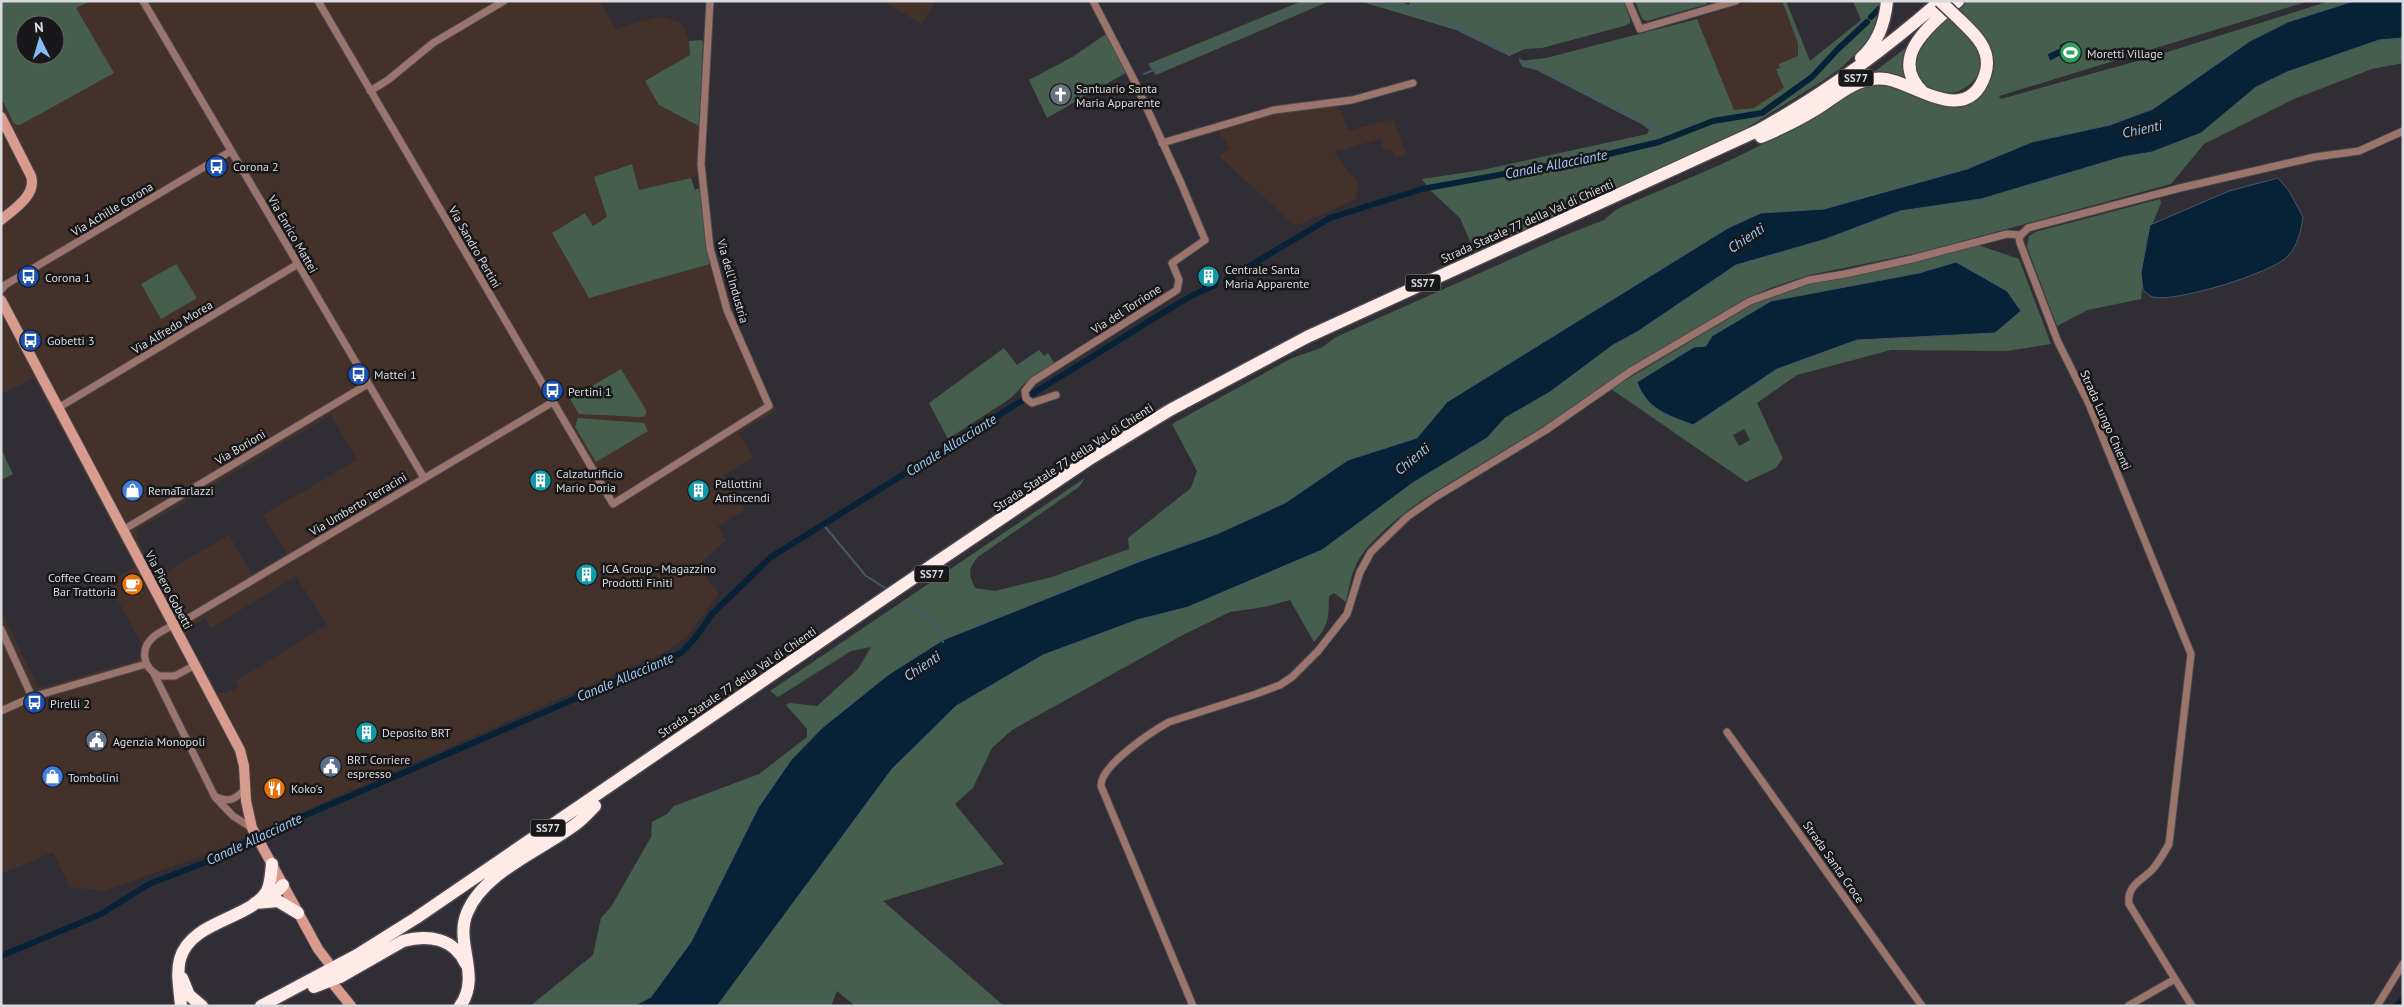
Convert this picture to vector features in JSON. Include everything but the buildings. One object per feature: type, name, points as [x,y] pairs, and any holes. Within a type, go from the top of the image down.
[{"type":"highway","points":[[1759,134],[1778,114],[1840,76],[1868,52],[1882,28],[1887,1]]},
{"type":"highway","points":[[1759,134],[1787,126],[1861,82],[1876,79],[1893,80],[1941,100],[1959,100],[1974,92],[1983,79],[1987,61],[1984,47],[1977,37],[1940,1]]},
{"type":"highway","name":"Strada Statale 77 della Val di Chienti","points":[[1759,134],[1852,72],[1940,1]]},
{"type":"highway","name":"Strada Statale 77 della Val di Chienti","points":[[261,1006],[357,955],[449,896],[1096,460],[1198,402],[1313,342],[1759,134],[1845,86],[1881,60],[1951,1]]},
{"type":"highway","points":[[1927,95],[1920,89],[1912,76],[1910,65],[1912,50],[1923,34],[1958,1]]},
{"type":"highway","name":"Strada Statale 77 della Val di Chienti","points":[[278,1006],[407,933],[596,806],[739,701]]},
{"type":"highway","points":[[460,1006],[467,994],[468,970],[464,928],[466,913],[475,896],[491,881],[576,824],[596,806]]},
{"type":"highway","points":[[263,898],[272,864]]},
{"type":"highway","points":[[181,1006],[180,958],[192,940],[200,933],[283,886]]},
{"type":"highway","points":[[263,898],[278,901],[298,913]]},
{"type":"highway","points":[[314,987],[340,977],[403,941],[413,938],[435,938],[446,942],[458,951],[468,970]]},
{"type":"highway","points":[[250,1006],[340,960],[357,955]]},
{"type":"highway","points":[[179,969],[182,982],[190,995],[202,1006]]},
{"type":"street","name":"Via Enrico Mattei","points":[[143,1],[424,478]]},
{"type":"street","name":"Via Sandro Pertini","points":[[318,1],[612,504]]},
{"type":"street","points":[[370,91],[388,80],[433,43],[504,1]]},
{"type":"street","name":"Via dell'Industria","points":[[612,504],[769,406],[727,310],[710,248],[701,164],[710,1]]},
{"type":"street","name":"Via del Torrione","points":[[1056,395],[1047,396],[1036,402],[1029,402],[1025,391],[1033,382],[1180,287],[1172,263],[1204,242],[1205,238],[1134,80],[1093,1]]},
{"type":"street","points":[[1628,1],[1640,29],[1736,1]]},
{"type":"street","points":[[1162,143],[1274,110],[1352,100],[1413,83]]},
{"type":"street","points":[[1,117],[32,181],[29,194],[1,220]]},
{"type":"street","points":[[1193,1006],[1101,786],[1104,773],[1158,728],[1169,722],[1256,694],[1280,685],[1292,677],[1318,651],[1347,614],[1360,572],[1370,552],[1407,517],[1434,498],[1546,430],[1631,372],[1750,301],[1809,280],[1912,260],[2008,234],[2020,235],[2028,228],[2180,188],[2315,157],[2359,151],[2403,131]]},
{"type":"street","name":"Via Achille Corona","points":[[2,287],[231,151]]},
{"type":"street","name":"Strada Lungo Chienti","points":[[2020,235],[2020,243],[2058,342],[2089,404],[2191,654],[2169,844],[2156,864],[2130,890],[2128,896],[2129,904],[2175,979]]},
{"type":"street","name":"Via Alfredo Morea","points":[[58,408],[298,264]]},
{"type":"street","name":"Via Piero Gobetti","points":[[1,300],[5,316],[58,408],[240,750],[244,766],[245,788],[255,833],[325,964]]},
{"type":"street","name":"Via Borioni","points":[[123,530],[368,384]]},
{"type":"street","name":"Via Umberto Terracini","points":[[174,626],[553,402]]},
{"type":"street","points":[[174,626],[154,636],[148,642],[145,650],[146,664],[152,672],[215,797],[233,816],[255,833]]},
{"type":"street","points":[[1,630],[32,697]]},
{"type":"street","points":[[1,711],[32,697],[146,664]]},
{"type":"street","points":[[152,672],[164,677],[171,677],[195,665]]},
{"type":"street","name":"Strada Santa Croce","points":[[1727,732],[1922,1006]]},
{"type":"street","points":[[215,797],[224,801],[234,800],[245,788]]},
{"type":"street","points":[[2377,1006],[2403,964]]},
{"type":"street","points":[[2128,1006],[2175,979],[2192,1006]]},
{"type":"street","points":[[336,984],[351,1006]]},
{"type":"shaded area","points":[[91,1],[600,1],[616,29],[660,16],[681,23],[688,37],[690,55],[659,105],[699,126],[699,176],[639,190],[594,177],[607,217],[593,226],[585,213],[589,297],[717,262],[740,332],[776,410],[739,433],[753,457],[723,476],[745,510],[718,526],[726,540],[698,565],[719,594],[689,634],[669,650],[205,855],[103,891],[70,887],[53,852],[1,874],[1,611],[37,685],[42,688],[136,660],[140,657],[142,645],[108,582],[135,567],[34,378],[1,394],[1,101],[4,103],[14,123],[114,73],[75,8]],"holes":[[[331,415],[357,460],[263,515],[287,554],[252,574],[229,535],[157,577],[137,540],[137,530]],[[296,576],[327,625],[236,681],[239,687],[227,693],[217,692],[187,638],[187,631],[204,618],[211,628]]]},
{"type":"shaded area","points":[[884,1],[936,1],[921,24]]},
{"type":"shaded area","points":[[1750,1],[1782,1],[1798,43],[1798,57],[1779,64],[1785,88],[1755,108],[1734,110],[1697,19]]},
{"type":"shaded area","points":[[1333,103],[1342,113],[1348,131],[1393,119],[1406,154],[1396,158],[1392,149],[1384,151],[1380,139],[1334,152],[1359,185],[1356,199],[1301,224],[1293,224],[1220,157],[1229,148],[1216,127],[1274,110]]},
{"type":"green space","points":[[1,1],[91,1],[76,8],[114,73],[20,125],[14,124],[4,103],[1,101]]},
{"type":"green space","points":[[1302,1],[1330,1],[1156,75],[1148,64]]},
{"type":"green space","points":[[1359,1],[1399,1],[1409,5],[1411,1],[1623,1],[1630,18],[1630,23],[1542,48],[1525,49],[1509,56],[1456,30]]},
{"type":"green space","points":[[1635,1],[1705,1],[1707,4],[1647,21],[1642,19]]},
{"type":"green space","points":[[1782,1],[1786,1],[1810,61],[1861,20],[1853,1],[1882,1],[1881,15],[1865,45],[1842,67],[1729,139],[1600,197],[1577,204],[1557,216],[1475,253],[1460,218],[1431,191],[1422,179],[1482,170],[1647,134],[1649,130],[1643,125],[1536,70],[1523,67],[1519,61],[1546,58],[1697,19],[1734,110],[1754,108],[1784,88],[1776,69],[1780,68],[1779,64],[1798,56],[1798,43]]},
{"type":"green space","points":[[1966,1],[2309,1],[1999,96],[2001,99],[2148,58],[2330,1],[2354,1],[2288,22],[2250,41],[2153,109],[2110,125],[2032,142],[1967,169],[1824,209],[1761,213],[1728,228],[1447,402],[1417,438],[1348,460],[1285,503],[1217,534],[1141,561],[943,640],[888,675],[822,728],[758,809],[691,942],[651,997],[634,1006],[530,1006],[593,955],[601,918],[611,907],[651,837],[652,822],[667,814],[674,806],[759,774],[807,737],[807,729],[786,705],[790,703],[817,706],[858,669],[871,647],[851,651],[778,697],[770,691],[1085,478],[1079,487],[978,557],[970,571],[975,588],[995,591],[1052,577],[1129,549],[1128,538],[1191,488],[1197,471],[1172,424],[1292,358],[1321,348],[1336,337],[1563,236],[1604,220],[1617,209],[1742,155],[1792,128],[1835,100],[1856,89],[1867,85],[1882,84],[1940,105],[1953,107],[1968,103],[1982,91],[1990,79],[1994,68],[1993,57],[1983,36],[1957,9]]},
{"type":"green space","points":[[1948,17],[1976,43],[1981,63],[1977,75],[1969,85],[1958,91],[1946,93],[1933,91],[1922,84],[1914,72],[1913,64],[1914,48]]},
{"type":"green space","points":[[1109,32],[1129,71],[1047,118],[1029,80],[1074,56]]},
{"type":"green space","points":[[2403,38],[2403,63],[2372,69],[2294,99],[2204,144],[2171,184],[1922,252],[1809,275],[1770,288],[1748,298],[1410,509],[1380,535],[1363,553],[1352,576],[1346,602],[1334,593],[1329,596],[1326,626],[1314,642],[1290,600],[1264,607],[1230,612],[1181,636],[1012,730],[992,748],[973,788],[955,804],[1004,864],[883,901],[1004,1006],[855,1006],[837,991],[831,1006],[717,1006],[892,769],[956,706],[1043,655],[1137,620],[1188,607],[1414,482],[1487,438],[1504,418],[1550,392],[1613,345],[1637,332],[1736,265],[1823,240],[1900,211],[1981,199],[2122,157],[2152,152],[2201,133],[2256,87],[2287,72],[2379,40]]},
{"type":"green space","points":[[701,40],[703,42],[699,126],[659,105],[645,81],[690,55],[689,41]]},
{"type":"green space","points":[[1911,44],[1909,76],[1906,79],[1870,75]]},
{"type":"green space","points":[[632,164],[639,190],[691,178],[695,190],[699,188],[710,264],[589,298],[552,233],[585,213],[593,226],[607,217],[594,177]]},
{"type":"green space","points":[[2160,199],[2161,203],[2146,240],[2141,299],[2088,310],[2057,326],[2027,247],[2029,236],[2035,232]]},
{"type":"green space","points":[[1978,245],[2019,259],[2051,344],[2007,351],[1891,350],[1797,375],[1757,403],[1783,458],[1776,468],[1746,482],[1611,389],[1760,300],[1807,283],[1918,261]],"holes":[[[1956,262],[1994,333],[1857,340],[1777,369],[1693,425],[1660,368],[1706,346],[1712,336],[1720,333]],[[1744,429],[1750,440],[1739,446],[1733,435]]]},
{"type":"green space","points":[[176,264],[197,298],[161,319],[141,284]]},
{"type":"green space","points":[[1004,348],[1017,365],[1039,350],[1044,356],[1048,353],[1055,364],[1025,383],[1011,398],[948,439],[929,403]]},
{"type":"green space","points":[[621,369],[646,410],[646,415],[642,417],[579,414],[570,399]]},
{"type":"green space","points":[[578,418],[644,423],[648,431],[596,462],[575,427]]},
{"type":"green space","points":[[1,449],[13,474],[1,480]]},
{"type":"water","name":"Chienti","points":[[2354,1],[2403,1],[2403,38],[2379,40],[2287,72],[2256,87],[2201,133],[2152,152],[2122,157],[1981,199],[1900,211],[1823,240],[1736,265],[1637,332],[1613,345],[1550,392],[1505,418],[1487,438],[1414,482],[1322,550],[1188,607],[1137,620],[1043,655],[956,706],[892,769],[717,1006],[634,1006],[651,997],[691,942],[758,808],[791,760],[822,728],[888,675],[943,640],[1141,561],[1217,534],[1285,503],[1348,460],[1417,438],[1447,402],[1728,228],[1761,213],[1824,209],[1967,169],[2032,142],[2110,125],[2153,109],[2250,41],[2288,22]]},
{"type":"water","points":[[2065,42],[2070,51],[2050,61],[2047,54],[2060,48],[2059,45]]},
{"type":"water","points":[[2278,178],[2289,191],[2303,217],[2298,238],[2288,256],[2279,263],[2244,278],[2181,296],[2164,298],[2152,296],[2143,290],[2141,273],[2150,225],[2229,191]]},
{"type":"water","points":[[1956,262],[2007,291],[2021,311],[1995,333],[1857,340],[1777,369],[1693,425],[1659,410],[1646,399],[1637,382],[1694,347],[1706,346],[1712,336],[1771,301],[1919,273]]},
{"type":"waterway","points":[[1144,74],[1317,1]]},
{"type":"waterway","points":[[1379,1],[1445,21],[1510,55]]},
{"type":"waterway","name":"Canale Allacciante","points":[[1871,17],[1879,9]]},
{"type":"waterway","name":"Canale Allacciante","points":[[1226,280],[1330,218],[1422,189],[1592,158],[1659,142],[1713,121],[1762,113],[1812,77],[1867,22]]},
{"type":"waterway","points":[[1520,60],[1673,137]]},
{"type":"waterway","name":"Canale Allacciante","points":[[1,956],[101,914],[149,884],[217,858],[262,834],[681,653],[696,637],[712,614],[771,557],[1156,317],[1193,295],[1215,285]]},
{"type":"waterway","points":[[822,523],[866,576],[887,589]]},
{"type":"waterway","points":[[905,601],[935,623],[943,642]]},
{"type":"waterway","points":[[2399,1006],[2403,1002]]},
{"type":"place","name":"Moretti Village","points":[[2071,53]]},
{"type":"place","name":"Santuario Santa Maria Apparente","points":[[1060,95]]},
{"type":"place","name":"Corona 2","points":[[217,166]]},
{"type":"place","name":"Centrale Santa Maria Apparente","points":[[1209,276]]},
{"type":"place","name":"Corona 1","points":[[29,277]]},
{"type":"place","name":"Gobetti 3","points":[[31,340]]},
{"type":"place","name":"Mattei 1","points":[[358,374]]},
{"type":"place","name":"Pertini 1","points":[[552,391]]},
{"type":"place","name":"Calzaturificio Mario Doria","points":[[540,480]]},
{"type":"place","name":"RemaTarlazzi","points":[[132,490]]},
{"type":"place","name":"Pallottini Antincendi","points":[[699,490]]},
{"type":"place","name":"ICA Group - Magazzino Prodotti Finiti","points":[[586,575]]},
{"type":"place","name":"Coffee Cream Bar Trattoria","points":[[132,584]]},
{"type":"place","name":"Pirelli 2","points":[[34,703]]},
{"type":"place","name":"Deposito BRT","points":[[366,732]]},
{"type":"place","name":"Agenzia Monopoli","points":[[97,741]]},
{"type":"place","name":"BRT Corriere espresso","points":[[331,766]]},
{"type":"place","name":"Tombolini","points":[[52,777]]},
{"type":"place","name":"Koko's","points":[[275,788]]}]
